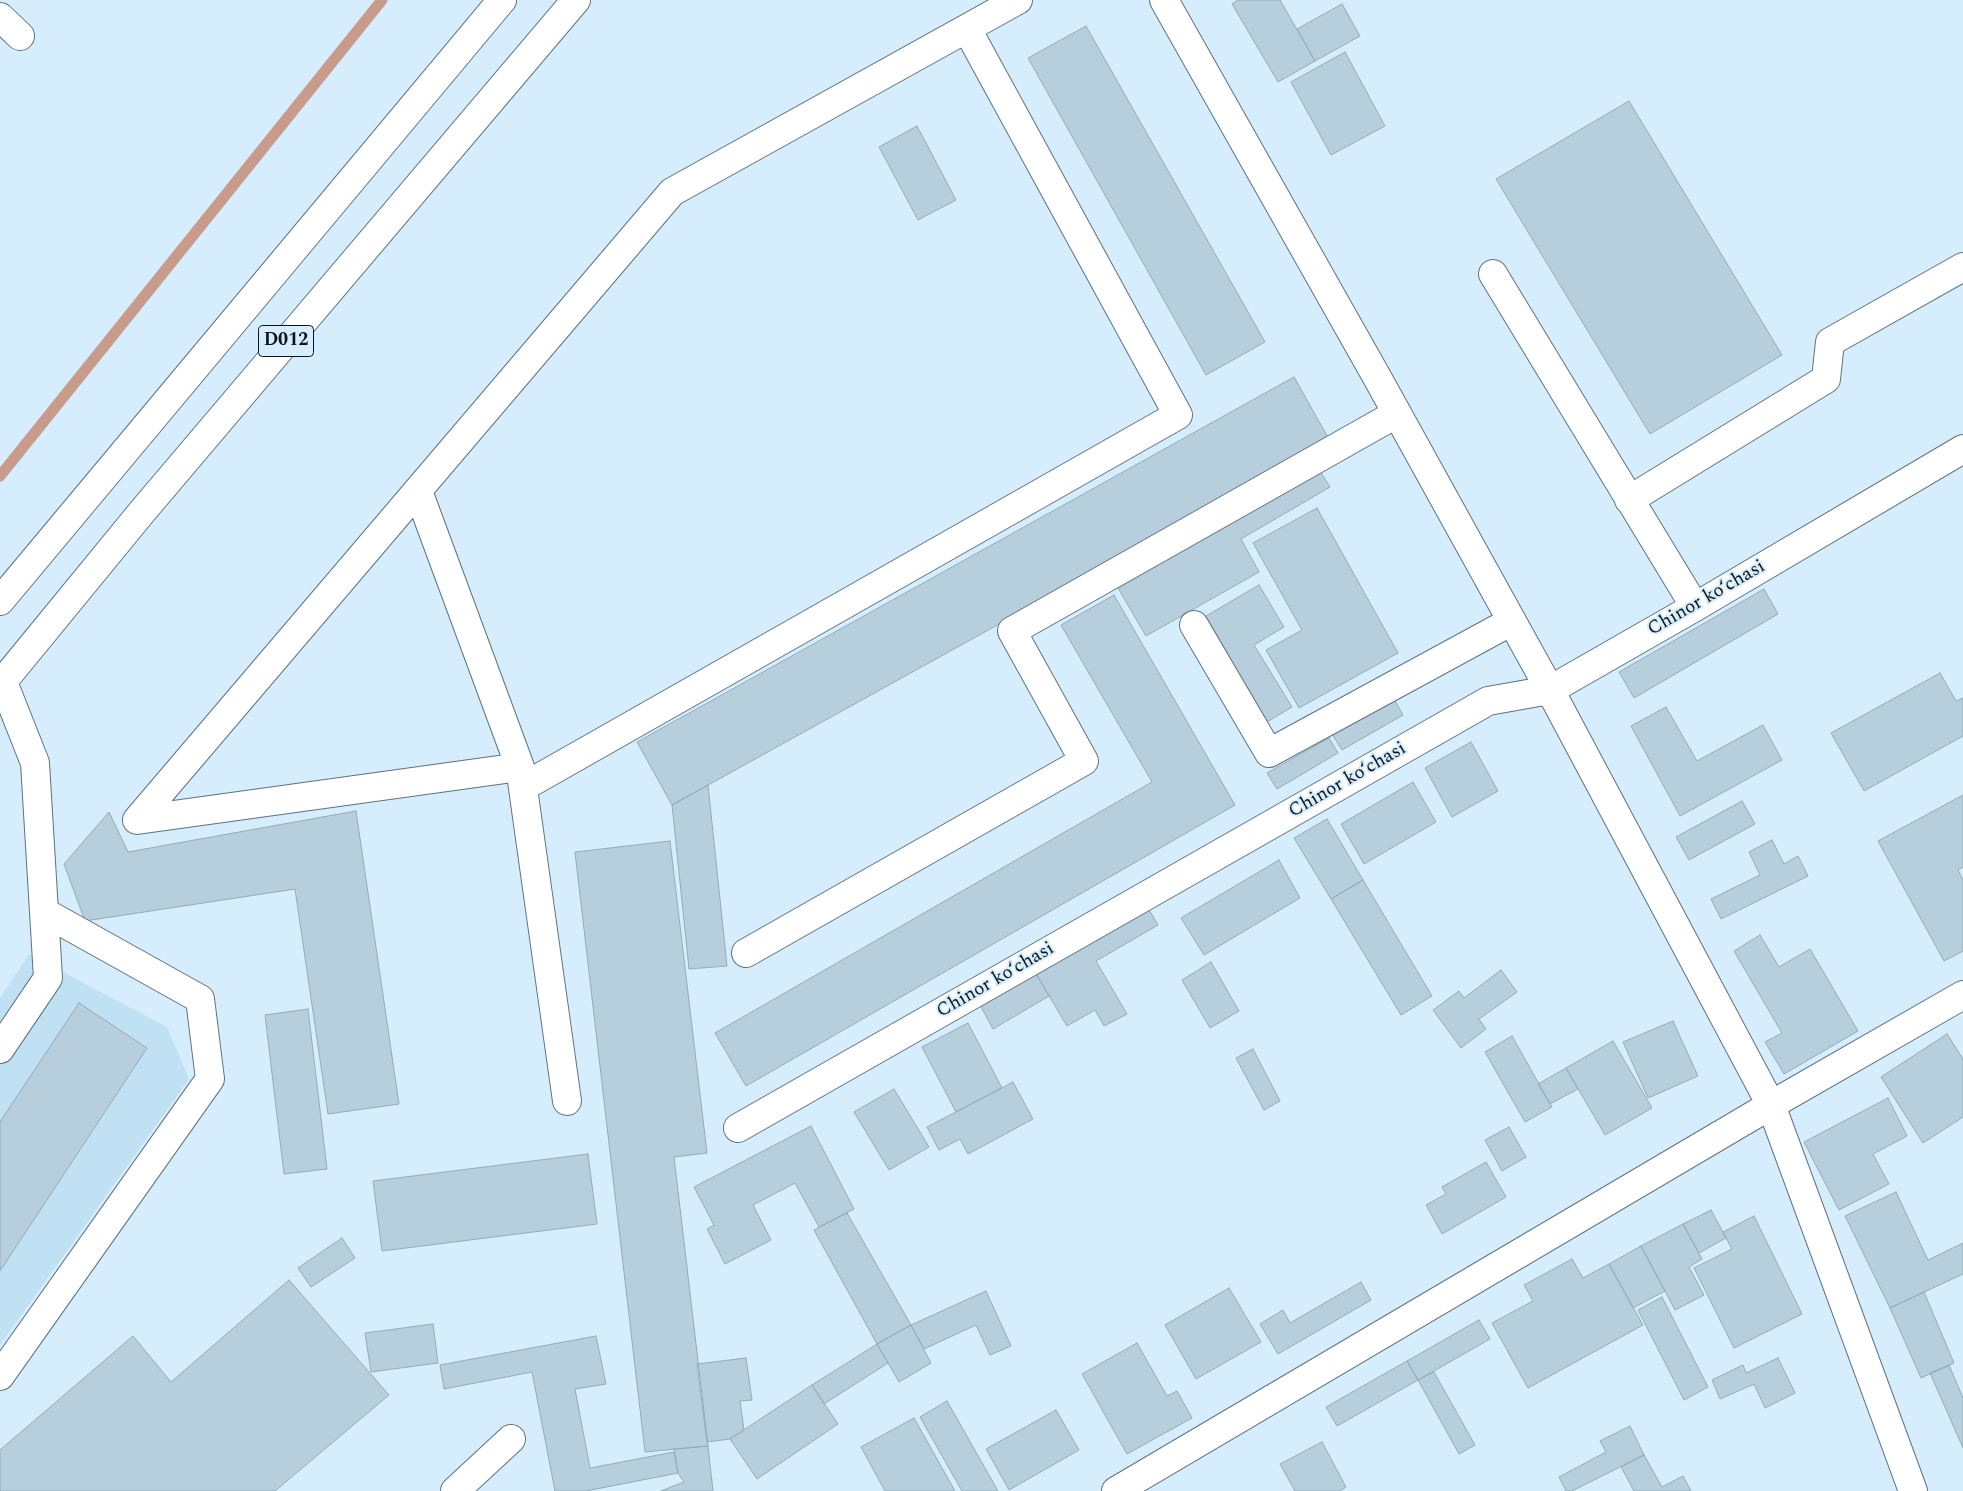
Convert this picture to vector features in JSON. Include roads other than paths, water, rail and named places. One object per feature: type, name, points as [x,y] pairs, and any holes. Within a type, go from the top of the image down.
[{"type":"main road","name":"D012","points":[[0,601],[502,0]]},
{"type":"main road","name":"D012","points":[[1,683],[141,513],[576,0]]},
{"type":"main road","points":[[967,29],[1178,415],[522,777],[137,820],[672,192],[1018,0]]},
{"type":"main road","points":[[1164,0],[1378,379],[1550,690],[1771,1105],[1912,1491]]},
{"type":"main road","points":[[0,18],[20,36]]},
{"type":"main road","points":[[1630,500],[1826,378],[1830,342],[1963,266]]},
{"type":"main road","points":[[1493,274],[1695,607]]},
{"type":"main road","points":[[746,953],[1084,761],[1012,630],[1396,414]]},
{"type":"main road","name":"Chinor ko‘chasi","points":[[738,1128],[1488,701],[1550,690],[1963,449]]},
{"type":"main road","points":[[418,491],[522,777],[567,1101]]},
{"type":"main road","points":[[1194,625],[1269,753],[1512,621]]},
{"type":"main road","points":[[0,1049],[48,978],[36,763],[1,683]]},
{"type":"main road","points":[[0,1376],[210,1079],[200,999],[44,912]]},
{"type":"main road","points":[[1116,1491],[1771,1105],[1963,995]]},
{"type":"main road","points":[[455,1491],[510,1439]]},
{"type":"waterway","points":[[0,476],[382,0]]}]
